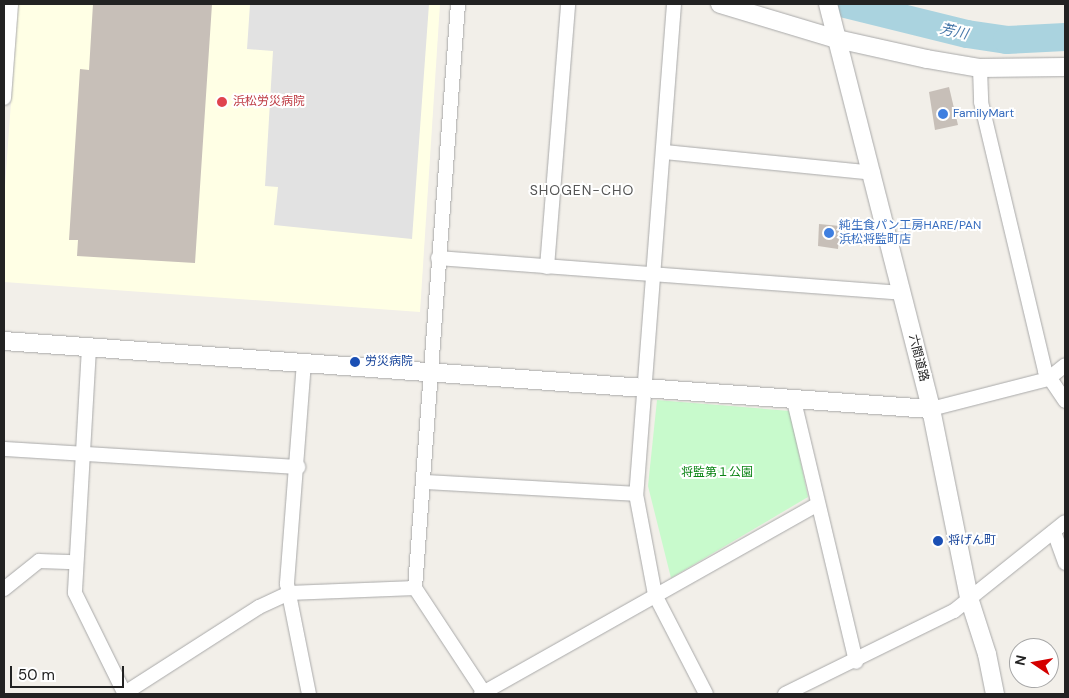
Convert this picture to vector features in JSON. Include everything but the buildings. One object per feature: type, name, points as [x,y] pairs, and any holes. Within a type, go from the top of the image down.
[{"type":"street","points":[[4,98],[11,4]]},
{"type":"street","points":[[458,4],[429,371],[424,482],[415,588],[483,694],[818,504]]},
{"type":"street","points":[[547,267],[568,4]]},
{"type":"street","points":[[674,4],[636,494],[655,595],[706,694]]},
{"type":"street","points":[[720,4],[980,68],[1065,67]]},
{"type":"street","name":"六間道路","points":[[828,4],[873,173],[931,410],[969,598],[987,654],[995,694]]},
{"type":"street","points":[[980,68],[981,102],[1048,379],[1065,402]]},
{"type":"street","points":[[664,152],[873,173]]},
{"type":"street","points":[[438,258],[652,276],[902,293]]},
{"type":"street","points":[[4,341],[644,386],[794,401],[931,410],[1048,379],[1065,365]]},
{"type":"street","points":[[89,348],[81,454],[76,562],[77,598],[125,694],[259,607],[289,593],[415,588]]},
{"type":"street","points":[[304,362],[289,593],[309,694]]},
{"type":"street","points":[[794,401],[856,662]]},
{"type":"street","points":[[4,449],[298,467]]},
{"type":"street","points":[[424,482],[636,494]]},
{"type":"street","points":[[785,694],[856,662],[954,611],[1065,522]]},
{"type":"street","points":[[1054,532],[1065,563]]},
{"type":"street","points":[[4,589],[39,561],[76,562]]},
{"type":"shaded area","name":"浜松労災病院","points":[[18,4],[440,4],[420,312],[4,282],[4,200]]},
{"type":"shaded area","points":[[250,4],[429,4],[412,239],[274,225],[278,187],[265,186],[273,51],[247,49]]},
{"type":"green space","name":"将監第１公園","points":[[657,400],[790,411],[808,497],[671,578],[648,486]]},
{"type":"waterway","name":"芳川","points":[[845,4],[967,34],[1007,40],[1065,37]]},
{"type":"place","name":"浜松労災病院","points":[[222,102]]},
{"type":"place","name":"FamilyMart","points":[[943,114]]},
{"type":"place","name":"純生食パン工房HARE/PAN 浜松将監町店","points":[[829,233]]},
{"type":"place","name":"労災病院","points":[[355,362]]},
{"type":"place","name":"将げん町","points":[[938,541]]},
{"type":"district","name":"SHOGEN-CHO","points":[[582,190]]}]
